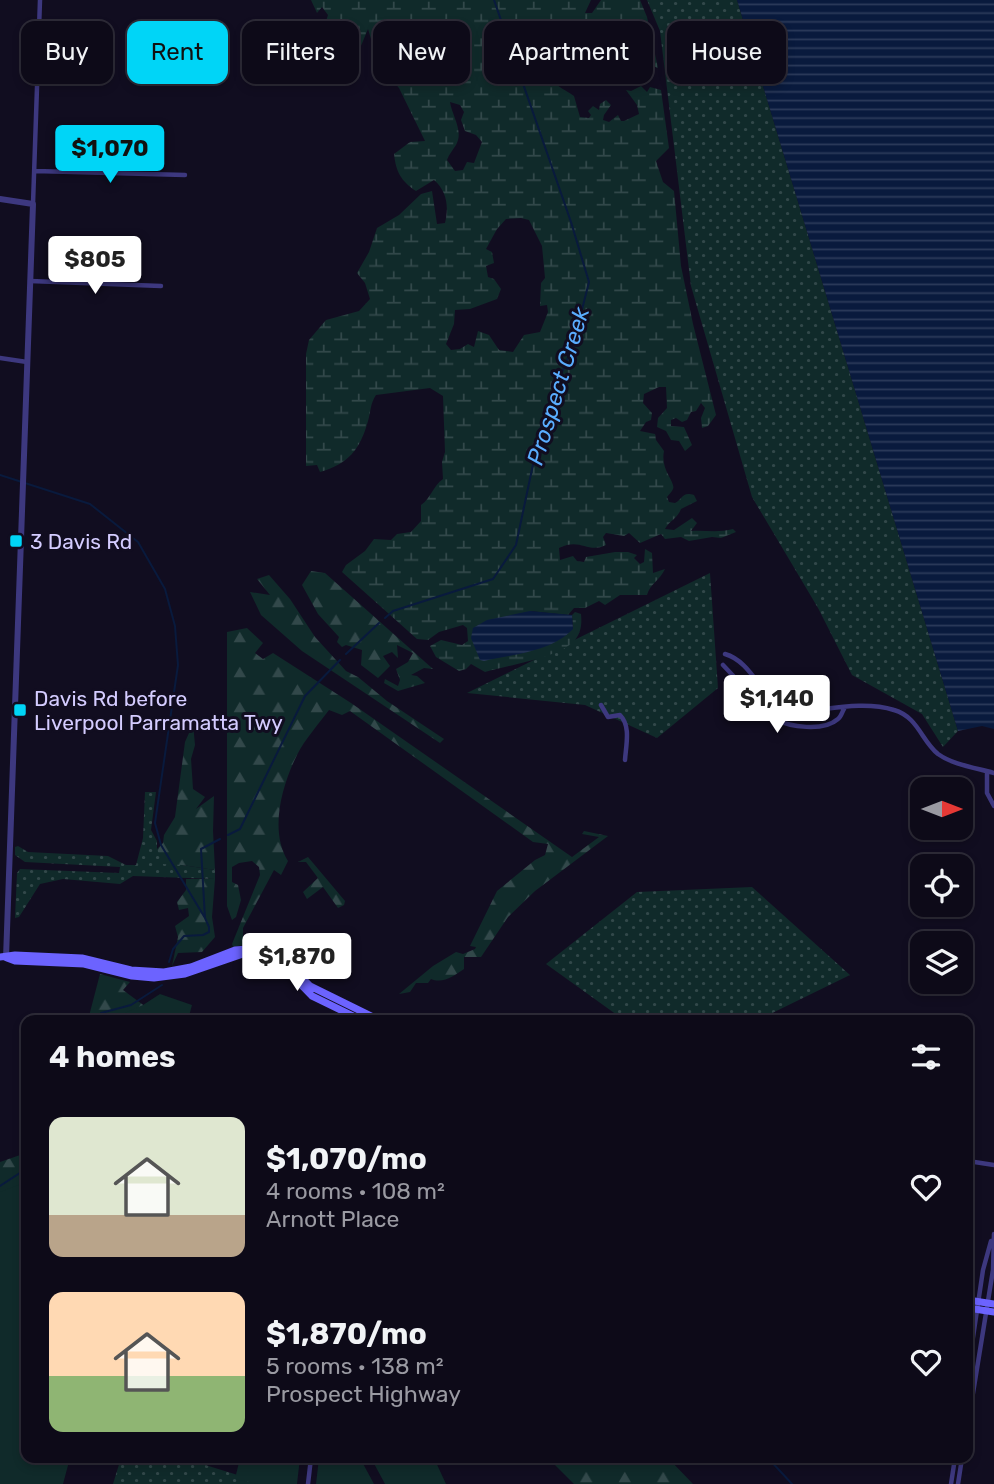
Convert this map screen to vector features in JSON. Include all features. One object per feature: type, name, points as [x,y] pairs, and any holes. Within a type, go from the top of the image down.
[{"type":"main road","points":[[3,957],[15,961],[84,964],[154,978],[248,948],[272,952],[288,962],[310,986],[369,1015]]},
{"type":"main road","points":[[219,959],[247,954],[268,956],[286,968],[312,996],[351,1015]]},
{"type":"main road","points":[[973,1302],[991,1307]]},
{"type":"main road","points":[[973,1306],[978,1305]]},
{"type":"street","points":[[3,957],[24,474],[40,0]]},
{"type":"street","points":[[34,171],[185,175]]},
{"type":"street","points":[[0,199],[33,204]]},
{"type":"street","points":[[30,281],[161,286]]},
{"type":"street","points":[[0,358],[27,362]]},
{"type":"street","points":[[725,654],[736,657],[784,709],[802,712],[873,706],[897,711],[919,727],[936,752],[994,773]]},
{"type":"street","points":[[723,665],[774,719],[783,723],[804,727],[819,726],[838,720],[844,709]]},
{"type":"street","points":[[601,705],[608,717],[620,715],[624,718],[627,730],[625,760]]},
{"type":"street","points":[[987,771],[987,793],[994,806]]},
{"type":"street","points":[[973,1162],[994,1165]]},
{"type":"street","points":[[973,1338],[983,1270],[994,1232]]},
{"type":"street","points":[[973,1394],[991,1307],[994,1232]]},
{"type":"street","points":[[308,1484],[310,1463]]},
{"type":"street","points":[[951,1484],[954,1463]]},
{"type":"street","points":[[958,1484],[961,1463]]},
{"type":"green space","points":[[311,0],[591,0],[585,13],[592,13],[601,0],[640,0],[647,17],[648,21],[484,21],[484,84],[556,84],[574,96],[580,117],[589,118],[591,115],[588,111],[593,106],[599,110],[600,104],[606,100],[611,105],[603,120],[609,122],[618,115],[621,121],[624,121],[639,114],[637,105],[626,90],[631,91],[641,86],[647,92],[650,87],[661,90],[669,148],[656,161],[663,182],[674,191],[681,266],[716,415],[708,426],[702,428],[701,418],[705,408],[701,403],[687,420],[671,420],[671,426],[684,427],[692,445],[685,451],[679,441],[671,440],[666,431],[657,427],[658,418],[667,408],[666,387],[659,387],[644,394],[643,403],[652,413],[651,420],[646,422],[640,431],[655,434],[664,451],[664,464],[673,486],[667,497],[669,502],[675,503],[687,494],[694,495],[697,501],[681,509],[665,529],[674,530],[692,518],[697,523],[691,531],[733,529],[736,532],[721,538],[689,541],[681,537],[665,539],[661,534],[640,543],[629,533],[624,536],[606,533],[603,537],[606,545],[594,548],[573,544],[559,548],[560,560],[573,556],[577,561],[584,562],[586,557],[628,552],[637,555],[634,558],[640,564],[644,562],[645,549],[652,553],[653,573],[665,569],[647,595],[620,595],[605,605],[599,601],[585,608],[574,608],[568,615],[530,611],[573,629],[572,615],[575,612],[581,614],[579,634],[558,652],[485,672],[471,664],[459,671],[436,657],[430,646],[441,640],[462,645],[468,641],[467,628],[463,625],[439,632],[428,640],[417,639],[342,572],[374,539],[391,540],[397,534],[411,532],[421,521],[421,505],[443,479],[443,396],[430,388],[376,395],[357,448],[338,465],[320,472],[317,465],[306,466],[306,354],[309,340],[326,320],[359,311],[370,299],[365,283],[357,273],[369,252],[377,228],[399,215],[421,194],[432,191],[437,224],[445,223],[447,205],[442,189],[434,180],[416,191],[403,180],[396,166],[394,154],[410,142],[425,141],[396,84],[470,84],[470,21],[373,21],[373,45],[368,29],[359,51],[359,21],[326,21],[328,15],[322,7],[317,13]],"holes":[[[450,102],[460,105],[464,112],[461,120],[465,131],[476,135],[482,142],[474,163],[467,162],[463,170],[455,171],[447,160],[459,134]],[[506,219],[529,220],[542,246],[545,278],[541,283],[540,306],[547,305],[548,312],[540,332],[524,335],[513,352],[499,350],[489,335],[478,331],[474,347],[468,344],[451,350],[446,344],[454,324],[455,310],[470,309],[497,299],[501,289],[494,279],[488,277],[486,266],[494,263],[492,252],[486,249],[497,229]]]},
{"type":"green space","points":[[647,0],[737,0],[743,21],[667,21],[667,84],[762,84],[958,731],[943,747],[922,714],[852,675],[818,608],[752,497],[691,286],[660,31]]},
{"type":"green space","points":[[653,45],[658,68],[653,66]]},
{"type":"green space","points":[[311,571],[325,573],[433,669],[424,668],[411,675],[417,676],[425,683],[398,691],[384,683],[385,679],[398,686],[400,680],[396,669],[408,662],[413,653],[397,645],[398,658],[392,652],[383,656],[390,666],[378,678],[361,665],[362,650],[346,645],[342,647],[337,642],[339,637],[318,614],[302,585]]},
{"type":"green space","points":[[710,573],[718,688],[657,738],[585,705],[467,693]]},
{"type":"green space","points":[[269,575],[290,599],[315,637],[346,671],[444,739],[440,743],[302,651],[261,615],[250,592],[270,595],[257,579]]},
{"type":"green space","points":[[247,628],[263,643],[255,653],[263,659],[273,653],[351,703],[572,857],[599,837],[582,834],[584,831],[608,836],[535,891],[508,917],[481,957],[464,957],[464,969],[452,977],[416,983],[410,992],[399,994],[433,966],[456,952],[463,954],[475,949],[476,947],[470,946],[497,891],[545,855],[548,844],[533,842],[350,711],[342,715],[329,710],[300,749],[283,794],[279,836],[288,861],[281,875],[274,870],[243,928],[243,945],[233,947],[260,875],[259,867],[252,861],[232,867],[232,882],[238,885],[241,900],[236,917],[232,920],[227,906],[227,632]]},
{"type":"green space","points":[[193,724],[193,789],[205,797],[196,809],[214,796],[215,870],[163,864],[157,849],[163,843],[164,835],[175,817],[185,742]]},
{"type":"green space","points":[[145,792],[156,792],[151,830],[157,841],[157,849],[182,865],[215,870],[215,879],[133,876],[120,884],[63,879],[40,884],[19,917],[15,918],[17,873],[20,869],[119,873],[120,867],[25,862],[15,855],[15,847],[28,852],[108,856],[126,865],[136,865],[143,838]]},
{"type":"green space","points":[[308,857],[345,901],[344,905],[338,908],[323,887],[307,899],[303,892],[318,878],[306,862],[298,862]]},
{"type":"green space","points":[[186,879],[215,879],[212,917],[215,937],[202,952],[178,953],[172,966],[178,937],[175,926],[189,916],[188,908],[179,910],[177,902],[186,890]]},
{"type":"green space","points":[[752,887],[850,975],[768,1015],[617,1015],[546,964],[637,892]]},
{"type":"green space","points":[[100,974],[130,982],[123,990],[150,1010],[164,1015],[89,1015]]},
{"type":"green space","points":[[160,994],[192,1005],[189,1015],[120,1015]]},
{"type":"green space","points":[[21,1155],[21,1315],[0,1294],[0,1162]]},
{"type":"green space","points":[[21,1184],[21,1463],[69,1463],[63,1484],[0,1484],[0,1192]]},
{"type":"green space","points":[[119,1463],[199,1463],[266,1484],[113,1484]]},
{"type":"green space","points":[[239,1463],[299,1463],[297,1484],[258,1484],[235,1479]]},
{"type":"green space","points":[[318,1463],[363,1463],[374,1484],[316,1484]]},
{"type":"green space","points":[[374,1463],[436,1463],[446,1484],[385,1484]]},
{"type":"green space","points":[[553,1463],[673,1463],[693,1484],[574,1484]]},
{"type":"water","points":[[737,0],[994,0],[994,729],[982,726],[958,731],[762,84],[786,84],[786,21],[743,21]]},
{"type":"water","points":[[530,611],[572,615],[573,629],[554,643],[543,647],[520,654],[480,660],[471,638],[473,628],[487,620]]},
{"type":"waterway","name":"Prospect Creek","points":[[385,618],[393,611],[493,579],[516,545],[542,422],[573,345],[589,282],[494,0]]},
{"type":"waterway","points":[[0,475],[90,504],[138,542],[165,589],[175,626],[178,665],[155,823],[161,845],[205,918]]},
{"type":"waterway","name":"Prospect Creek","points":[[346,654],[379,623]]},
{"type":"waterway","name":"Prospect Creek","points":[[228,835],[240,829],[305,696],[340,660]]},
{"type":"waterway","name":"Prospect Creek","points":[[169,962],[173,949],[184,936],[209,932],[205,918],[201,849],[220,839]]},
{"type":"waterway","name":"Prospect Creek","points":[[100,1015],[131,1005],[162,985]]},
{"type":"waterway","name":"Prospect Creek","points":[[0,1186],[21,1172]]},
{"type":"waterway","points":[[773,1463],[792,1484]]},
{"type":"place","name":"3 Davis Rd","points":[[16,541]]},
{"type":"place","name":"Davis Rd before Liverpool Parramatta Twy","points":[[20,710]]}]
